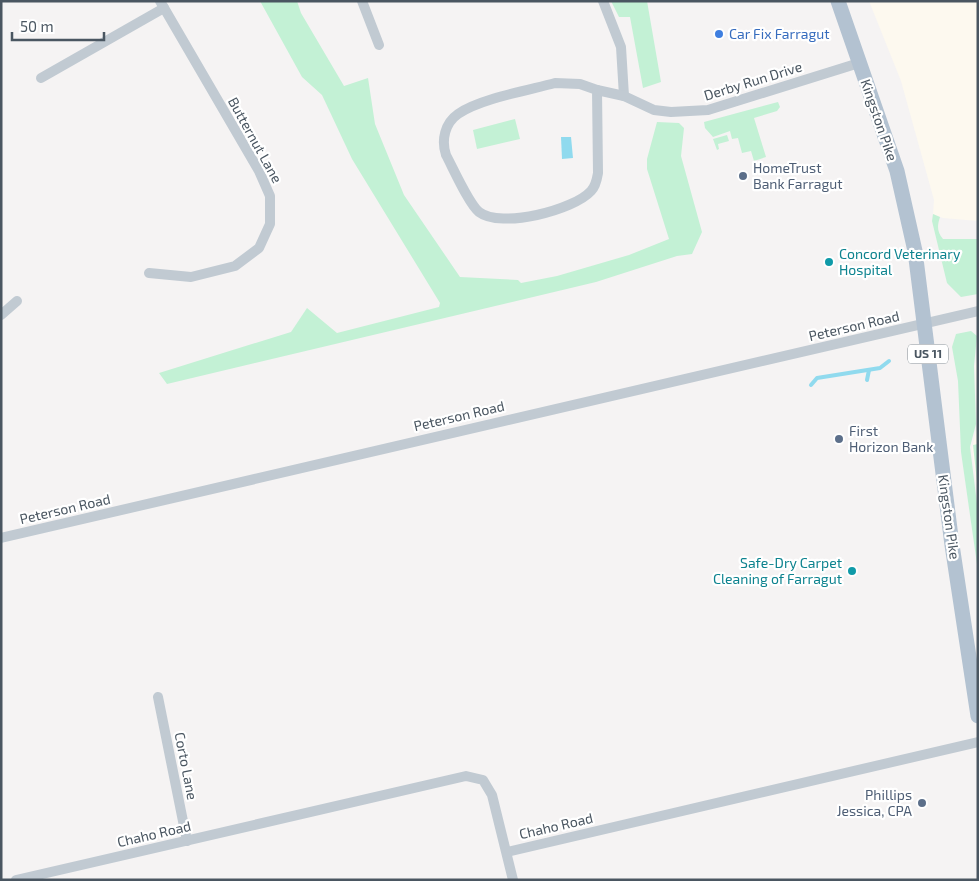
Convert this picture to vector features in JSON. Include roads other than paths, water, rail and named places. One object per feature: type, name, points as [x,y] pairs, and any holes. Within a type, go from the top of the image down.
[{"type":"main road","name":"Kingston Pike","points":[[838,1],[897,171],[915,251],[952,545],[978,716]]},
{"type":"street","points":[[362,1],[379,45]]},
{"type":"street","points":[[603,1],[621,47],[624,96]]},
{"type":"street","points":[[41,78],[162,5]]},
{"type":"street","name":"Butternut Lane","points":[[149,273],[191,277],[235,266],[259,248],[270,224],[270,196],[259,171],[162,5]]},
{"type":"street","name":"Derby Run Drive","points":[[597,90],[598,173],[592,190],[578,202],[508,220],[491,218],[478,211],[460,181],[444,147],[447,126],[458,114],[482,103],[555,83],[580,84],[624,96],[654,110],[671,112],[708,110],[859,63]]},
{"type":"street","points":[[1,315],[17,301]]},
{"type":"street","name":"Peterson Road","points":[[1,538],[701,374],[738,368],[978,310]]},
{"type":"street","name":"Corto Lane","points":[[158,696],[187,841]]},
{"type":"street","name":"Chaho Road","points":[[16,880],[466,776],[484,780],[492,795],[507,852],[978,742]]},
{"type":"street","points":[[507,852],[513,880]]},
{"type":"water","points":[[561,137],[571,137],[573,158],[562,159]]},
{"type":"waterway","points":[[811,385],[817,378],[880,368],[889,361]]},
{"type":"waterway","points":[[867,380],[869,370]]},
{"type":"place","name":"Car Fix Farragut","points":[[719,34]]},
{"type":"place","name":"HomeTrust Bank Farragut","points":[[743,176]]},
{"type":"place","name":"Concord Veterinary Hospital","points":[[829,262]]},
{"type":"place","name":"First Horizon Bank","points":[[839,439]]},
{"type":"place","name":"Safe-Dry Carpet Cleaning of Farragut","points":[[852,571]]},
{"type":"place","name":"Phillips Jessica, CPA","points":[[922,803]]}]
